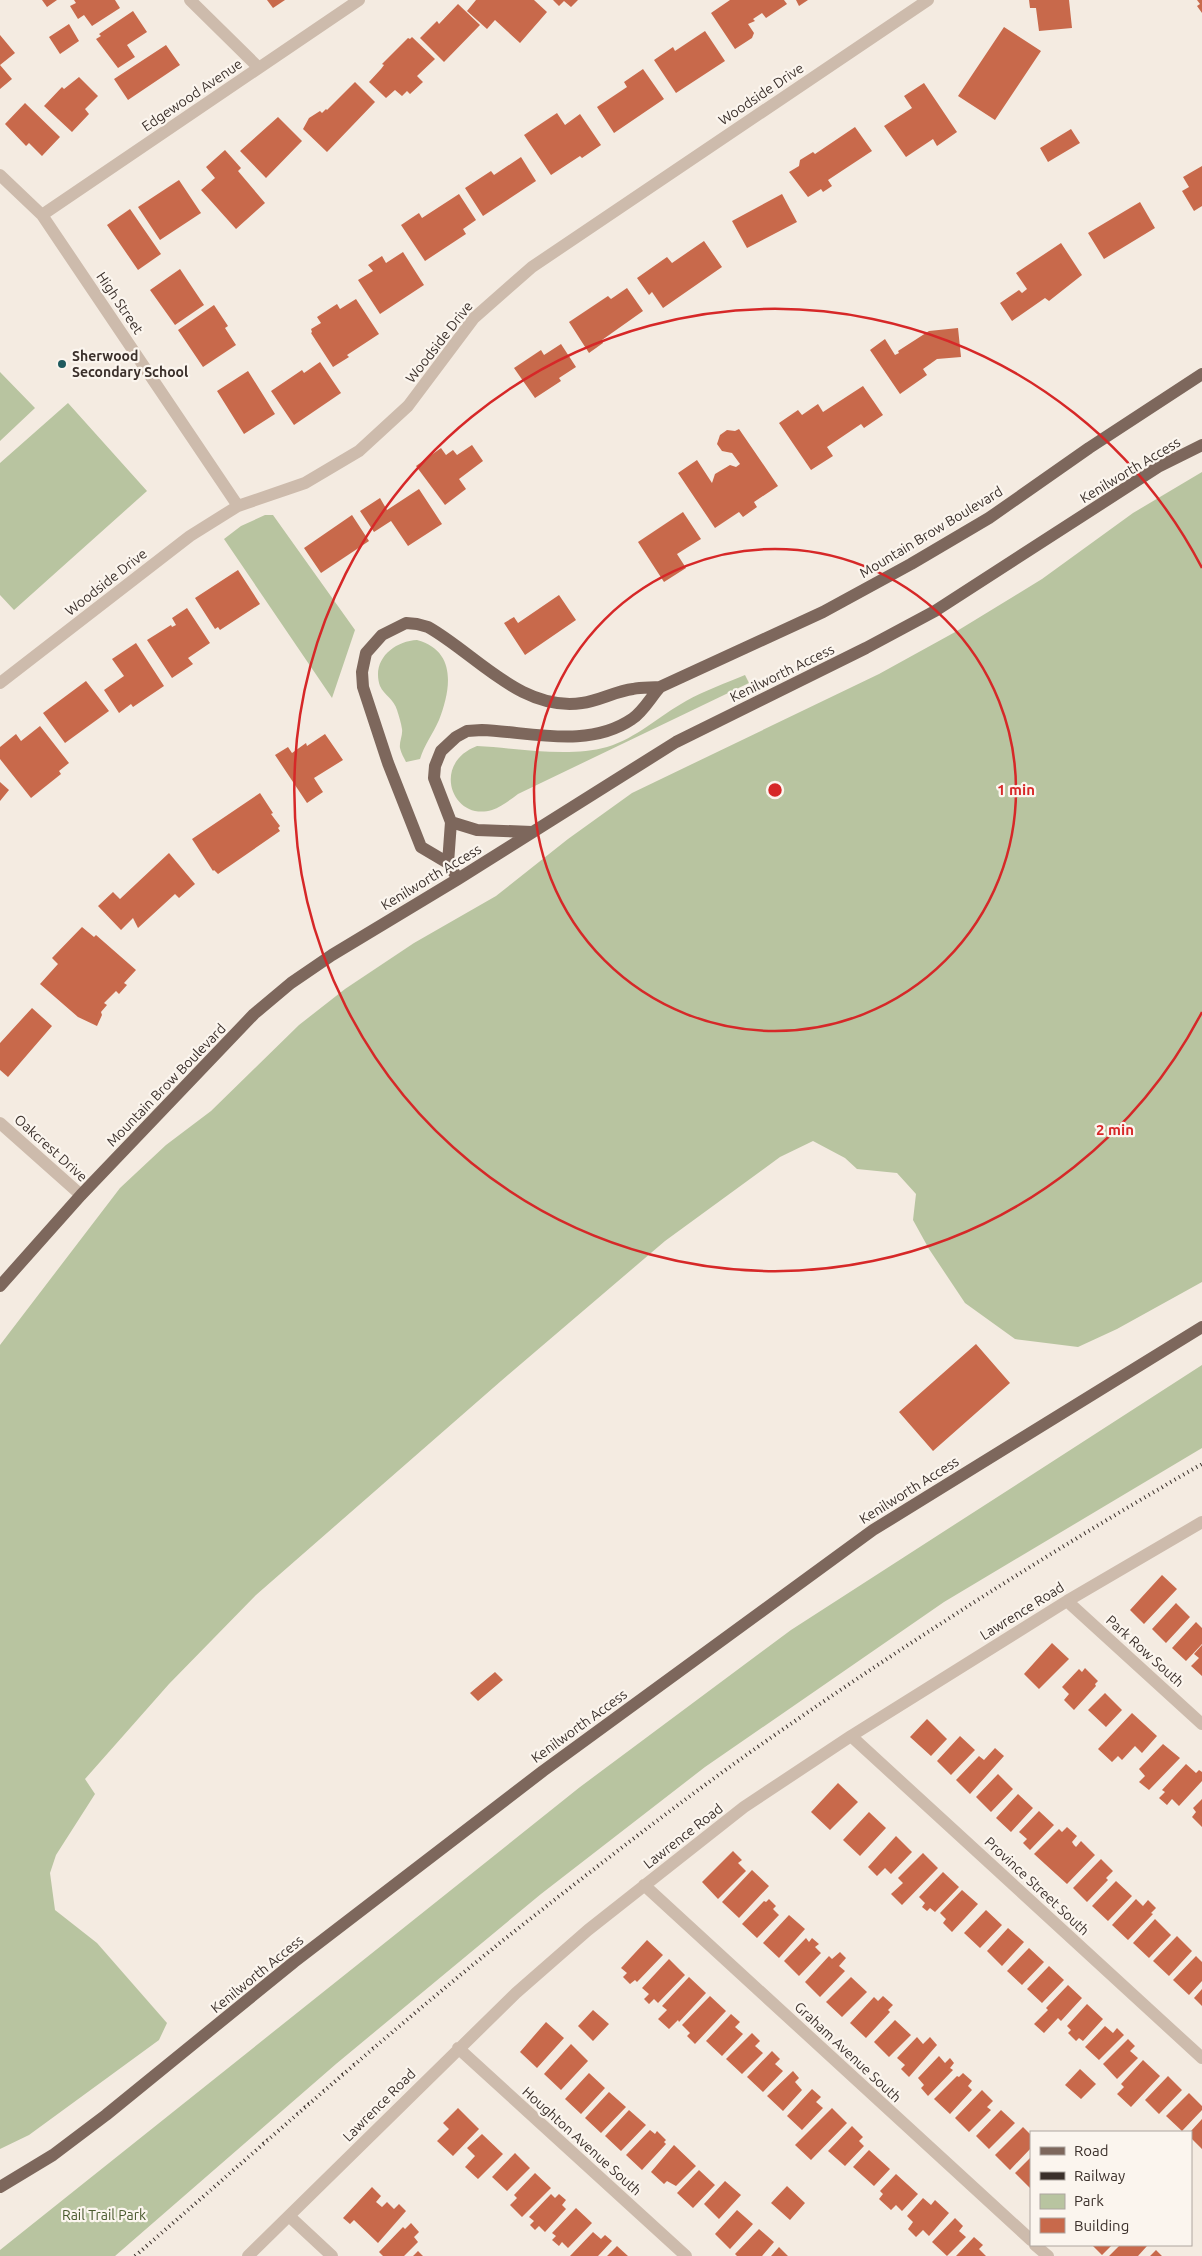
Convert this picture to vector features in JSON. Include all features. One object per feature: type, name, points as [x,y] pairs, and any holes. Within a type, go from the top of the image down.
[{"type":"main road","name":"Mountain Brow Boulevard","points":[[458,879],[448,863],[421,847],[388,763],[363,687],[362,672],[366,653],[382,634],[406,623],[428,627],[510,684],[535,698],[553,704],[582,703],[632,688],[660,687],[823,612],[911,564],[990,518],[1089,448],[1202,374]]},
{"type":"main road","name":"Kenilworth Access","points":[[375,928],[458,879],[676,742],[840,661],[935,611],[1158,467],[1202,445]]},
{"type":"main road","name":"Mountain Brow Boulevard","points":[[448,863],[451,822],[434,778],[435,766],[441,751],[456,738],[468,731],[482,730],[569,737],[596,734],[618,727],[634,718],[660,687]]},
{"type":"main road","points":[[451,822],[477,830],[532,832]]},
{"type":"main road","name":"Mountain Brow Boulevard","points":[[0,1286],[81,1195],[254,1014],[291,983],[375,928]]},
{"type":"main road","name":"Kenilworth Access","points":[[0,2187],[53,2155],[91,2127],[294,1962],[543,1771],[873,1530],[1202,1327]]},
{"type":"street","points":[[190,0],[258,68]]},
{"type":"street","name":"Edgewood Avenue","points":[[42,215],[359,0]]},
{"type":"street","name":"Woodside Drive","points":[[0,683],[190,536],[238,506],[305,482],[359,451],[408,406],[474,318],[532,266],[928,0]]},
{"type":"street","name":"High Street","points":[[0,175],[42,215],[238,506]]},
{"type":"street","name":"Oakcrest Drive","points":[[0,1123],[81,1195]]},
{"type":"street","name":"Lawrence Road","points":[[248,2256],[458,2048],[530,1980],[644,1885],[744,1807],[851,1736],[1067,1601],[1202,1522]]},
{"type":"street","name":"Park Row South","points":[[1067,1601],[1202,1724]]},
{"type":"street","name":"Province Street South","points":[[851,1736],[1202,2058]]},
{"type":"street","name":"Graham Avenue South","points":[[644,1885],[1030,2239]]},
{"type":"street","name":"Houghton Avenue South","points":[[458,2048],[686,2256]]},
{"type":"street","points":[[289,2216],[332,2256]]},
{"type":"street","points":[[1037,2246],[1048,2256]]},
{"type":"green space","points":[[0,372],[35,408],[0,441]]},
{"type":"green space","points":[[68,403],[147,491],[14,610],[0,595],[0,463]]},
{"type":"green space","points":[[1202,472],[1202,1282],[1117,1329],[1078,1347],[1015,1339],[965,1303],[929,1249],[913,1220],[916,1194],[897,1173],[857,1169],[845,1158],[813,1141],[780,1157],[665,1241],[256,1595],[169,1684],[85,1779],[95,1794],[56,1855],[50,1873],[55,1910],[97,1943],[167,2023],[159,2040],[29,2135],[0,2149],[0,1345],[120,1188],[166,1145],[211,1111],[299,1025],[345,989],[414,943],[496,896],[568,839],[632,793],[879,674],[957,631],[1042,579],[1133,513]]},
{"type":"green space","points":[[265,515],[273,515],[355,630],[332,698],[224,539],[241,526]]},
{"type":"green space","points":[[417,640],[430,645],[439,653],[445,662],[448,672],[448,684],[439,720],[420,759],[406,762],[400,748],[402,731],[396,706],[380,686],[378,677],[379,668],[386,654],[400,644]]},
{"type":"green space","points":[[745,675],[749,683],[518,794],[495,809],[478,811],[467,808],[458,800],[452,789],[451,777],[454,765],[463,754],[477,746],[559,752],[576,752],[607,747],[628,738],[693,697]]},
{"type":"green space","name":"Rail Trail Park","points":[[1202,1365],[1202,1448],[944,1602],[705,1767],[541,1894],[336,2064],[115,2256],[0,2256],[0,2250],[580,1787],[791,1630]]},
{"type":"building","points":[[42,0],[57,0],[47,7]]},
{"type":"building","points":[[74,0],[115,0],[120,8],[92,26],[84,15],[78,19],[70,6],[76,3]]},
{"type":"building","points":[[267,0],[285,0],[273,8]]},
{"type":"building","points":[[476,0],[534,0],[547,12],[520,43],[495,20],[487,29],[467,11]]},
{"type":"building","points":[[553,0],[578,0],[571,7],[564,1],[559,6]]},
{"type":"building","points":[[730,0],[784,0],[787,4],[766,18],[762,13],[753,19],[755,21],[748,24],[754,33],[752,38],[735,49],[711,13]]},
{"type":"building","points":[[796,0],[808,0],[799,6]]},
{"type":"building","points":[[1029,0],[1069,0],[1072,28],[1039,31],[1036,8],[1030,8]]},
{"type":"building","points":[[1197,0],[1202,0],[1202,13],[1197,6],[1200,4]]},
{"type":"building","points":[[458,4],[480,25],[444,62],[420,38],[437,21],[439,24]]},
{"type":"building","points":[[133,11],[147,32],[127,45],[135,57],[118,68],[96,39],[101,36],[99,34]]},
{"type":"building","points":[[69,24],[79,41],[60,54],[49,37]]},
{"type":"building","points":[[1004,27],[1041,51],[995,120],[958,96]]},
{"type":"building","points":[[705,31],[725,61],[676,93],[654,60],[673,47],[675,51]]},
{"type":"building","points":[[0,35],[15,53],[0,65]]},
{"type":"building","points":[[412,37],[435,59],[417,76],[423,82],[410,94],[407,91],[402,96],[395,90],[386,98],[369,82],[384,65],[382,64],[408,38]]},
{"type":"building","points":[[166,45],[180,65],[128,100],[114,79]]},
{"type":"building","points":[[0,65],[12,79],[0,89]]},
{"type":"building","points":[[643,69],[664,99],[614,133],[597,107],[627,87],[624,82]]},
{"type":"building","points":[[79,77],[98,96],[85,109],[89,114],[72,132],[44,106],[62,87],[64,89]]},
{"type":"building","points":[[355,82],[375,102],[327,152],[303,129],[309,118],[320,111],[322,113],[327,110]]},
{"type":"building","points":[[924,83],[957,132],[937,146],[933,139],[906,157],[884,126],[912,108],[904,96]]},
{"type":"building","points":[[25,103],[60,137],[42,156],[29,143],[26,146],[5,124]]},
{"type":"building","points":[[557,113],[565,125],[580,114],[601,145],[551,175],[524,135]]},
{"type":"building","points":[[278,117],[302,141],[266,178],[240,151]]},
{"type":"building","points":[[855,127],[872,151],[828,180],[832,186],[823,192],[821,189],[808,197],[789,172],[799,166],[800,160],[813,152],[815,154]]},
{"type":"building","points":[[1071,129],[1080,143],[1048,162],[1040,148]]},
{"type":"building","points":[[225,150],[241,168],[238,171],[265,203],[236,229],[201,190],[215,178],[206,167]]},
{"type":"building","points":[[521,157],[536,181],[483,216],[465,188],[491,171],[494,175]]},
{"type":"building","points":[[1202,166],[1202,206],[1194,211],[1182,191],[1189,187],[1183,177]]},
{"type":"building","points":[[179,180],[201,213],[160,240],[138,207]]},
{"type":"building","points":[[459,194],[476,220],[463,229],[466,234],[425,261],[401,225],[419,213],[422,218]]},
{"type":"building","points":[[782,194],[797,222],[747,248],[732,221]]},
{"type":"building","points":[[1140,202],[1155,228],[1104,259],[1088,233]]},
{"type":"building","points":[[130,209],[161,254],[138,270],[107,225]]},
{"type":"building","points":[[704,241],[722,267],[663,308],[652,292],[649,295],[637,278],[667,257],[672,263]]},
{"type":"building","points":[[1061,243],[1082,275],[1049,301],[1045,298],[1012,321],[1000,303],[1019,290],[1022,293],[1027,289],[1016,273]]},
{"type":"building","points":[[403,252],[424,285],[380,314],[358,280],[373,271],[368,265],[382,256],[386,263]]},
{"type":"building","points":[[180,269],[204,305],[175,325],[150,290]]},
{"type":"building","points":[[627,288],[643,311],[602,340],[603,343],[589,353],[569,322],[608,296],[611,299]]},
{"type":"building","points":[[356,299],[379,334],[347,355],[349,357],[333,367],[311,333],[311,329],[321,323],[317,317],[337,304],[340,309]]},
{"type":"building","points":[[214,305],[228,326],[225,328],[236,345],[203,367],[178,330]]},
{"type":"building","points":[[958,328],[961,357],[937,359],[923,369],[927,375],[900,394],[870,350],[885,339],[895,355],[899,353],[898,351],[929,331]]},
{"type":"building","points":[[561,344],[576,367],[559,378],[561,381],[535,398],[514,368],[541,350],[544,355]]},
{"type":"building","points":[[320,362],[341,393],[294,425],[271,391],[302,370],[304,373]]},
{"type":"building","points":[[248,371],[275,414],[244,434],[217,391]]},
{"type":"building","points":[[863,386],[883,415],[864,428],[861,424],[827,447],[833,456],[811,470],[779,423],[798,410],[802,415],[818,404],[823,412]]},
{"type":"building","points":[[739,429],[778,486],[754,502],[757,507],[743,517],[739,512],[715,528],[678,473],[697,460],[712,483],[715,474],[730,465],[736,467],[740,464],[732,453],[722,451],[717,444],[720,435],[727,430],[735,431]]},
{"type":"building","points":[[472,445],[483,461],[459,479],[466,489],[445,505],[416,466],[441,448],[446,455],[453,450],[457,455]]},
{"type":"building","points":[[419,489],[442,524],[408,546],[391,521],[374,532],[360,511],[380,498],[387,510]]},
{"type":"building","points":[[683,512],[701,539],[677,554],[686,568],[664,582],[638,542]]},
{"type":"building","points":[[352,515],[369,541],[321,573],[304,548]]},
{"type":"building","points":[[238,570],[260,604],[220,630],[218,627],[215,629],[195,598]]},
{"type":"building","points":[[559,595],[576,620],[525,655],[504,623],[514,617],[518,623]]},
{"type":"building","points":[[187,608],[210,643],[188,658],[193,664],[172,678],[147,640],[171,625],[172,627],[176,625],[172,618]]},
{"type":"building","points":[[136,643],[164,686],[133,707],[131,704],[119,713],[104,690],[124,676],[112,659]]},
{"type":"building","points":[[86,681],[109,711],[65,743],[43,713]]},
{"type":"building","points":[[40,726],[69,763],[59,771],[61,774],[31,798],[0,759],[0,747],[16,734],[21,741]]},
{"type":"building","points":[[325,734],[343,760],[314,778],[323,792],[307,803],[275,755],[288,747],[292,753],[306,743],[307,746]]},
{"type":"building","points":[[0,782],[9,790],[0,801]]},
{"type":"building","points":[[260,793],[280,826],[278,828],[280,831],[218,874],[213,871],[192,839]]},
{"type":"building","points":[[169,853],[195,884],[179,898],[175,894],[138,928],[133,918],[121,930],[98,906],[113,892],[120,899]]},
{"type":"building","points":[[82,927],[94,937],[96,935],[136,970],[124,983],[127,985],[119,994],[116,991],[104,1003],[107,1005],[101,1012],[102,1015],[97,1026],[78,1017],[40,984],[58,964],[52,958]]},
{"type":"building","points":[[32,1008],[52,1026],[8,1077],[0,1070],[0,1043]]},
{"type":"building","points":[[976,1344],[1010,1383],[933,1451],[899,1412]]},
{"type":"building","points":[[1162,1575],[1177,1589],[1144,1624],[1130,1610]]},
{"type":"building","points":[[1176,1603],[1190,1617],[1166,1643],[1152,1629]]},
{"type":"building","points":[[1196,1622],[1202,1628],[1202,1644],[1186,1661],[1172,1648]]},
{"type":"building","points":[[1052,1643],[1069,1659],[1039,1689],[1024,1674]]},
{"type":"building","points":[[1202,1645],[1202,1676],[1191,1666],[1199,1658],[1194,1654]]},
{"type":"building","points":[[1085,1668],[1098,1681],[1095,1684],[1096,1686],[1074,1710],[1064,1700],[1069,1694],[1062,1687],[1079,1669],[1082,1672]]},
{"type":"building","points":[[495,1672],[503,1680],[478,1701],[470,1693]]},
{"type":"building","points":[[1105,1693],[1122,1710],[1106,1727],[1088,1710]]},
{"type":"building","points":[[1132,1713],[1157,1736],[1142,1753],[1135,1746],[1122,1760],[1118,1756],[1112,1762],[1098,1749]]},
{"type":"building","points":[[927,1719],[947,1739],[931,1756],[910,1737]]},
{"type":"building","points":[[960,1736],[975,1750],[951,1775],[937,1761]]},
{"type":"building","points":[[1163,1744],[1180,1758],[1149,1790],[1139,1782],[1145,1776],[1139,1769]]},
{"type":"building","points":[[995,1748],[1004,1756],[970,1794],[956,1780],[979,1756],[984,1760]]},
{"type":"building","points":[[1186,1764],[1196,1773],[1199,1770],[1202,1772],[1202,1781],[1179,1806],[1172,1799],[1167,1805],[1159,1798],[1165,1792],[1162,1790]]},
{"type":"building","points":[[998,1774],[1013,1789],[991,1812],[976,1797]]},
{"type":"building","points":[[838,1783],[858,1802],[830,1830],[811,1812]]},
{"type":"building","points":[[1018,1794],[1033,1808],[1011,1832],[996,1818]]},
{"type":"building","points":[[1202,1799],[1202,1827],[1192,1817],[1196,1812],[1193,1808]]},
{"type":"building","points":[[1039,1811],[1054,1825],[1030,1850],[1023,1843],[1027,1839],[1019,1832]]},
{"type":"building","points":[[869,1812],[886,1828],[860,1856],[843,1840]]},
{"type":"building","points":[[1067,1827],[1077,1836],[1072,1842],[1076,1847],[1081,1841],[1095,1855],[1067,1884],[1034,1854],[1059,1829],[1062,1832]]},
{"type":"building","points":[[896,1836],[912,1852],[891,1874],[885,1868],[877,1876],[868,1867]]},
{"type":"building","points":[[733,1851],[742,1860],[738,1863],[746,1871],[718,1899],[702,1882]]},
{"type":"building","points":[[923,1853],[938,1868],[902,1905],[891,1894],[903,1883],[898,1878]]},
{"type":"building","points":[[1101,1859],[1113,1871],[1106,1878],[1108,1880],[1087,1902],[1073,1888]]},
{"type":"building","points":[[752,1870],[769,1886],[739,1918],[722,1902]]},
{"type":"building","points":[[943,1872],[959,1887],[935,1912],[930,1908],[927,1911],[922,1907],[925,1903],[919,1897]]},
{"type":"building","points":[[1116,1881],[1132,1896],[1108,1921],[1092,1906]]},
{"type":"building","points":[[962,1890],[978,1904],[952,1932],[943,1923],[946,1919],[940,1913]]},
{"type":"building","points":[[769,1899],[776,1906],[773,1909],[779,1915],[757,1938],[742,1924],[764,1901],[766,1902]]},
{"type":"building","points":[[1136,1899],[1143,1906],[1148,1900],[1156,1908],[1151,1913],[1153,1914],[1128,1940],[1112,1925]]},
{"type":"building","points":[[986,1910],[1002,1925],[980,1948],[964,1933]]},
{"type":"building","points":[[789,1915],[805,1929],[779,1958],[763,1943]]},
{"type":"building","points":[[1155,1919],[1171,1935],[1149,1958],[1133,1943]]},
{"type":"building","points":[[1008,1928],[1024,1942],[1002,1966],[987,1951]]},
{"type":"building","points":[[1177,1936],[1192,1951],[1169,1976],[1153,1961]]},
{"type":"building","points":[[806,1938],[809,1942],[812,1938],[819,1944],[815,1947],[821,1953],[799,1976],[784,1961]]},
{"type":"building","points":[[647,1940],[663,1955],[637,1982],[635,1980],[630,1984],[623,1977],[627,1973],[621,1968]]},
{"type":"building","points":[[1029,1948],[1044,1962],[1022,1985],[1007,1971]]},
{"type":"building","points":[[840,1952],[846,1958],[839,1966],[845,1971],[820,1997],[805,1982],[829,1956],[832,1959]]},
{"type":"building","points":[[1196,1956],[1202,1962],[1202,1981],[1189,1995],[1173,1980]]},
{"type":"building","points":[[669,1959],[685,1975],[658,2003],[654,1999],[649,2004],[644,1999],[649,1994],[642,1988]]},
{"type":"building","points":[[1049,1966],[1064,1980],[1042,2003],[1027,1989]]},
{"type":"building","points":[[689,1977],[706,1993],[679,2022],[678,2020],[669,2029],[658,2019],[667,2010],[662,2006]]},
{"type":"building","points":[[851,1977],[867,1992],[842,2017],[826,2002]]},
{"type":"building","points":[[1068,1985],[1082,1998],[1061,2021],[1058,2018],[1044,2033],[1034,2024]]},
{"type":"building","points":[[1202,1989],[1202,2006],[1194,1998]]},
{"type":"building","points":[[710,1996],[726,2011],[695,2044],[687,2036],[690,2033],[682,2025]]},
{"type":"building","points":[[883,1996],[893,2005],[888,2010],[890,2012],[866,2038],[850,2023],[874,1997],[878,2001]]},
{"type":"building","points":[[1087,2004],[1103,2019],[1083,2041],[1079,2038],[1076,2041],[1068,2033],[1071,2030],[1067,2026]]},
{"type":"building","points":[[593,2010],[609,2024],[593,2041],[578,2026]]},
{"type":"building","points":[[731,2014],[740,2022],[735,2027],[743,2034],[722,2056],[706,2041]]},
{"type":"building","points":[[895,2020],[911,2035],[889,2057],[874,2042]]},
{"type":"building","points":[[546,2022],[564,2038],[537,2068],[520,2052]]},
{"type":"building","points":[[1105,2026],[1113,2033],[1117,2028],[1124,2035],[1099,2060],[1085,2047]]},
{"type":"building","points":[[752,2033],[760,2041],[755,2046],[763,2053],[742,2074],[726,2059]]},
{"type":"building","points":[[917,2037],[923,2044],[930,2037],[937,2045],[909,2077],[901,2069],[905,2065],[897,2058]]},
{"type":"building","points":[[1128,2039],[1135,2046],[1130,2051],[1138,2058],[1117,2079],[1103,2064]]},
{"type":"building","points":[[571,2044],[588,2061],[561,2090],[544,2074]]},
{"type":"building","points":[[772,2051],[780,2059],[775,2064],[783,2071],[763,2092],[747,2077]]},
{"type":"building","points":[[939,2056],[945,2063],[950,2058],[954,2063],[950,2068],[953,2070],[928,2096],[921,2088],[924,2085],[918,2078]]},
{"type":"building","points":[[1143,2060],[1160,2076],[1131,2107],[1117,2094],[1124,2087],[1121,2084]]},
{"type":"building","points":[[1080,2069],[1096,2084],[1081,2099],[1065,2085]]},
{"type":"building","points":[[793,2071],[799,2078],[795,2082],[802,2090],[783,2111],[767,2096]]},
{"type":"building","points":[[589,2073],[605,2088],[581,2114],[565,2099]]},
{"type":"building","points":[[963,2073],[972,2081],[968,2086],[972,2090],[950,2114],[934,2099],[957,2076],[959,2077]]},
{"type":"building","points":[[1168,2076],[1182,2090],[1159,2114],[1145,2100]]},
{"type":"building","points":[[812,2089],[821,2097],[816,2102],[823,2108],[802,2130],[787,2116]]},
{"type":"building","points":[[982,2090],[993,2101],[987,2107],[991,2110],[969,2132],[955,2118]]},
{"type":"building","points":[[609,2092],[626,2107],[601,2133],[585,2118]]},
{"type":"building","points":[[1189,2093],[1202,2106],[1202,2110],[1182,2131],[1166,2116]]},
{"type":"building","points":[[458,2108],[479,2129],[453,2156],[437,2141],[449,2129],[443,2123]]},
{"type":"building","points":[[832,2108],[847,2123],[811,2160],[795,2145]]},
{"type":"building","points":[[629,2110],[646,2125],[621,2151],[605,2136]]},
{"type":"building","points":[[1001,2110],[1015,2123],[989,2149],[976,2136]]},
{"type":"building","points":[[1202,2119],[1202,2149],[1192,2139],[1191,2131]]},
{"type":"building","points":[[852,2126],[863,2137],[859,2141],[864,2146],[845,2166],[828,2151]]},
{"type":"building","points":[[1023,2127],[1030,2134],[1030,2149],[1010,2170],[995,2155]]},
{"type":"building","points":[[650,2130],[655,2134],[657,2131],[666,2140],[664,2142],[666,2144],[642,2170],[626,2155]]},
{"type":"building","points":[[482,2134],[503,2154],[478,2179],[465,2167],[475,2156],[467,2148]]},
{"type":"building","points":[[674,2145],[696,2166],[676,2186],[667,2181],[664,2184],[651,2172]]},
{"type":"building","points":[[869,2150],[890,2169],[874,2186],[853,2167]]},
{"type":"building","points":[[515,2153],[530,2168],[507,2191],[492,2177]]},
{"type":"building","points":[[1030,2158],[1030,2188],[1015,2173]]},
{"type":"building","points":[[699,2170],[715,2185],[693,2208],[677,2193]]},
{"type":"building","points":[[535,2173],[551,2188],[522,2217],[510,2205],[517,2198],[514,2195]]},
{"type":"building","points":[[896,2174],[918,2194],[902,2211],[896,2205],[891,2210],[879,2199],[883,2194],[880,2191]]},
{"type":"building","points":[[725,2181],[741,2195],[719,2219],[704,2204]]},
{"type":"building","points":[[787,2186],[805,2203],[790,2220],[771,2203]]},
{"type":"building","points":[[372,2187],[381,2196],[376,2202],[382,2207],[387,2202],[394,2209],[399,2204],[406,2211],[378,2243],[354,2220],[350,2224],[343,2218]]},
{"type":"building","points":[[551,2194],[555,2198],[559,2194],[566,2200],[562,2205],[566,2209],[545,2232],[539,2226],[535,2230],[530,2225],[534,2221],[529,2217]]},
{"type":"building","points":[[923,2198],[931,2205],[935,2200],[949,2213],[929,2236],[923,2230],[916,2237],[908,2229],[913,2222],[907,2216]]},
{"type":"building","points":[[576,2208],[592,2223],[568,2248],[562,2242],[559,2246],[552,2240],[556,2236],[552,2233]]},
{"type":"building","points":[[737,2210],[753,2224],[730,2249],[715,2234]]},
{"type":"building","points":[[955,2218],[963,2226],[959,2231],[966,2237],[947,2256],[932,2242]]},
{"type":"building","points":[[411,2223],[419,2232],[414,2237],[418,2242],[404,2256],[383,2256],[379,2252],[403,2227],[405,2229]]},
{"type":"building","points":[[759,2229],[774,2242],[762,2256],[737,2256],[735,2254]]},
{"type":"building","points":[[593,2232],[601,2239],[605,2235],[612,2241],[598,2256],[570,2256]]},
{"type":"building","points":[[974,2237],[983,2245],[979,2249],[986,2256],[956,2256]]},
{"type":"building","points":[[617,2246],[628,2256],[607,2256]]},
{"type":"building","points":[[1093,2246],[1111,2246],[1102,2255]]},
{"type":"building","points":[[1119,2246],[1147,2246],[1138,2256],[1109,2256]]},
{"type":"building","points":[[779,2247],[788,2256],[771,2256]]},
{"type":"building","points":[[1156,2250],[1162,2256],[1150,2256]]},
{"type":"building","points":[[418,2251],[423,2256],[413,2256]]},
{"type":"railway","points":[[135,2256],[463,1973],[581,1879],[758,1746],[945,1621],[1047,1556],[1202,1464]]},
{"type":"place","name":"Sherwood Secondary School","points":[[62,364]]}]
